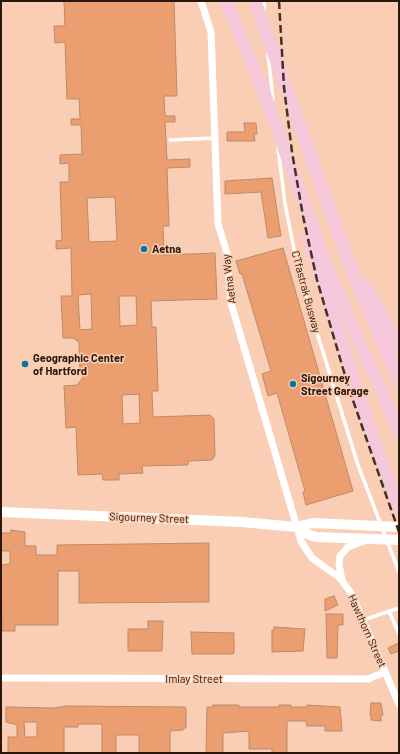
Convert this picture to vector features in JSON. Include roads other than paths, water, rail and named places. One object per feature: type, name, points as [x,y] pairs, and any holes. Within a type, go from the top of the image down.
[{"type":"highway","points":[[226,1],[265,96],[307,214],[342,302],[399,431]]},
{"type":"highway","points":[[254,1],[352,271],[399,382]]},
{"type":"highway","points":[[260,1],[260,16]]},
{"type":"highway","points":[[307,214],[307,234],[312,254],[372,435],[399,507]]},
{"type":"highway","points":[[352,271],[372,298],[399,349]]},
{"type":"main road","name":"Sigourney Street","points":[[1,512],[242,522],[296,527],[309,524],[399,527]]},
{"type":"main road","name":"Sigourney Street","points":[[296,527],[304,533],[316,537],[358,540],[399,540]]},
{"type":"street","name":"Aetna Way","points":[[201,1],[211,32],[218,224],[227,253],[230,297],[296,527]]},
{"type":"street","name":"Hawthorn Street","points":[[296,527],[301,541],[312,558],[343,582]]},
{"type":"street","name":"Hawthorn Street","points":[[358,540],[347,548],[339,557],[339,566],[343,582],[363,620],[385,672],[396,691],[399,704]]},
{"type":"street","name":"Imlay Street","points":[[1,678],[368,679],[385,672]]},
{"type":"lane","name":"CTfastrak Busway","points":[[264,1],[280,171],[297,260],[317,336],[349,438],[371,503],[399,572]]},
{"type":"lane","points":[[170,140],[215,138]]},
{"type":"lane","points":[[363,620],[399,608]]},
{"type":"lane","points":[[389,611],[399,634]]},
{"type":"railway","points":[[279,1],[284,87],[292,152],[303,216],[317,280],[349,389],[399,532]]},
{"type":"place","name":"Aetna","points":[[144,249]]},
{"type":"place","name":"Geographic Center of Hartford","points":[[25,364]]},
{"type":"place","name":"Sigourney Street Garage","points":[[293,384]]}]
